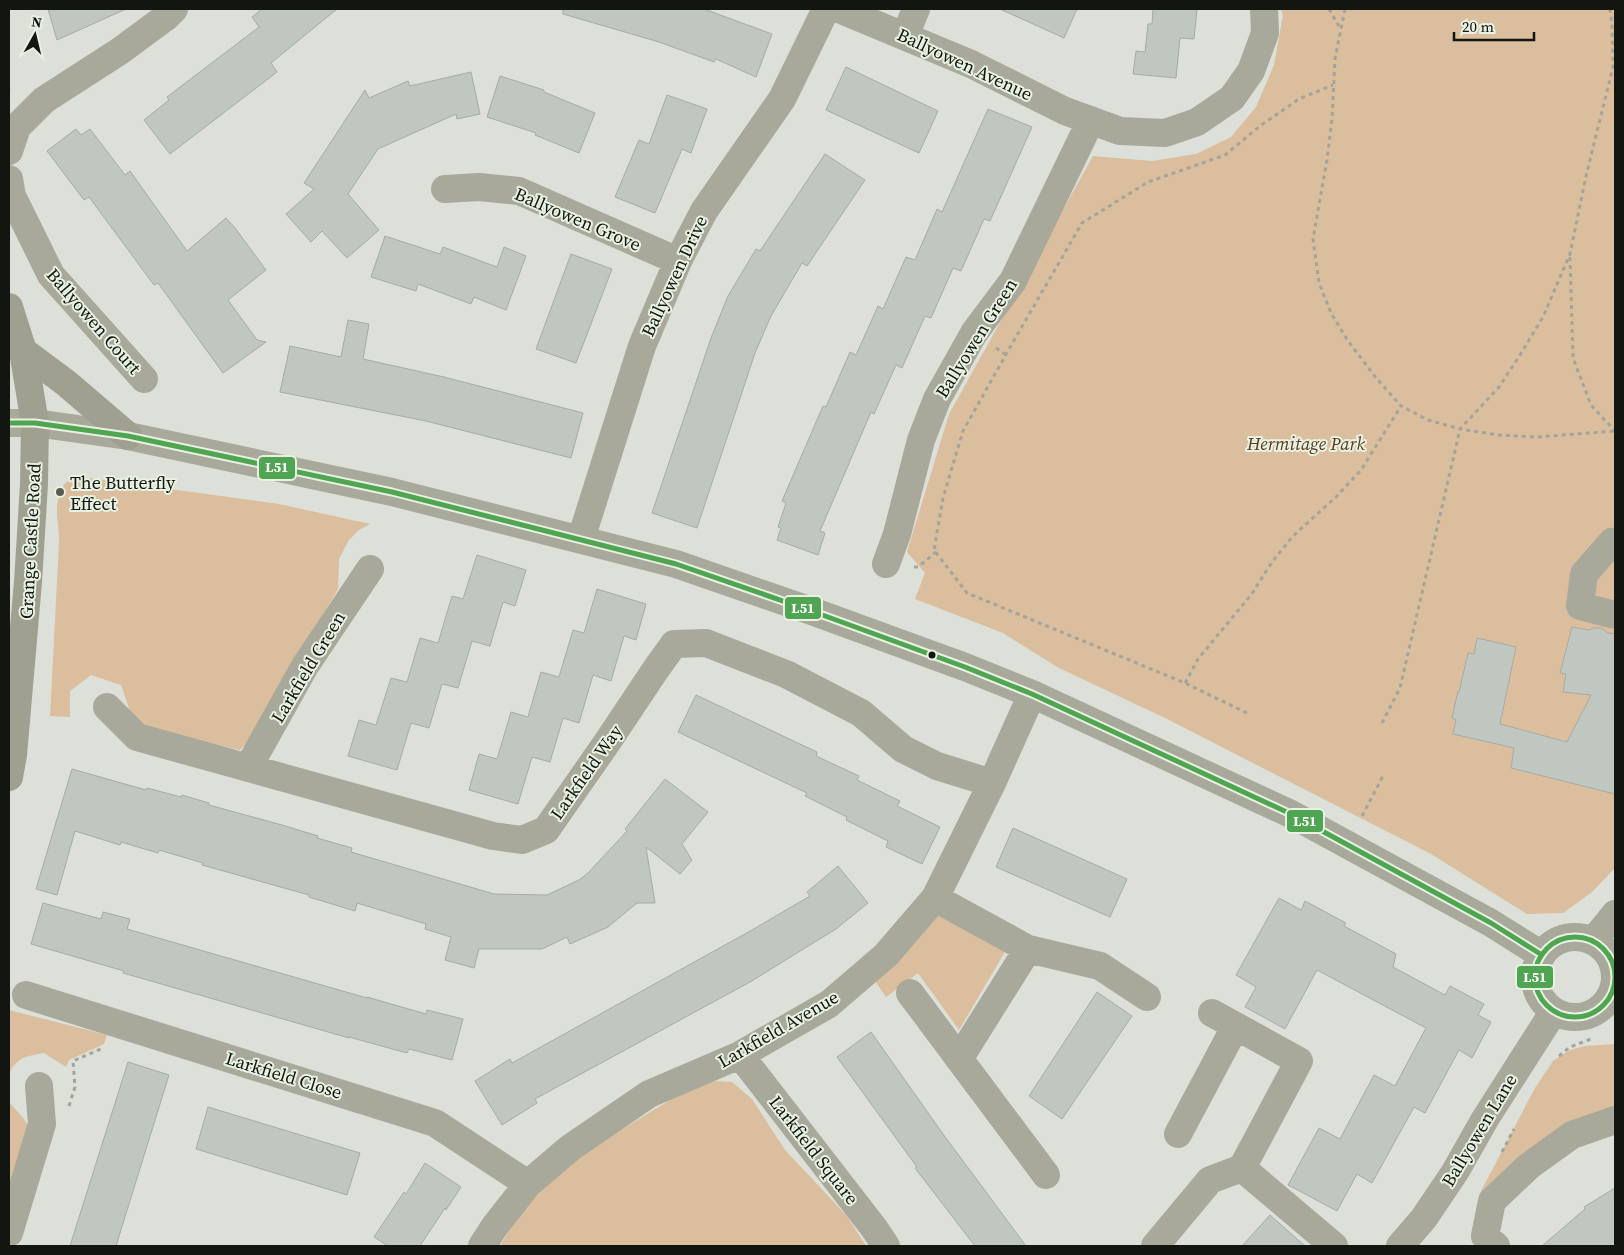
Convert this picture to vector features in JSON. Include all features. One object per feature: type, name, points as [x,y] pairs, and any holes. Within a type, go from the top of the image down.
[{"type":"main road","name":"Grange Castle Road","points":[[9,307],[23,351],[22,423],[34,484],[28,582],[13,755],[9,777]]},
{"type":"main road","points":[[23,351],[66,383],[128,436]]},
{"type":"street","name":"Ballyowen Drive","points":[[581,539],[642,346],[678,262],[704,212],[782,99],[826,9]]},
{"type":"street","name":"Ballyowen Avenue","points":[[839,9],[971,64],[1065,111],[1120,131],[1165,133],[1196,122],[1232,98],[1251,71],[1265,33],[1264,9]]},
{"type":"street","points":[[905,36],[916,9]]},
{"type":"street","points":[[9,151],[17,127],[44,100],[120,51],[167,11]]},
{"type":"street","name":"Ballyowen Green","points":[[886,564],[897,534],[921,440],[937,399],[974,333],[1013,281],[1091,120]]},
{"type":"street","name":"Ballyowen Court","points":[[9,179],[12,196],[51,275],[144,379]]},
{"type":"street","name":"Ballyowen Grove","points":[[445,189],[479,187],[519,191],[678,262]]},
{"type":"street","points":[[22,423],[128,436],[392,492],[581,539],[694,570],[816,612],[966,667],[1032,694],[1291,814],[1491,923],[1542,954]]},
{"type":"street","points":[[1615,543],[1612,542],[1584,574],[1580,606],[1615,615]]},
{"type":"street","name":"Larkfield Green","points":[[248,768],[305,666],[370,569]]},
{"type":"street","name":"Larkfield Way","points":[[106,707],[137,737],[492,836],[522,840],[546,830],[674,644],[706,643],[786,674],[861,713],[903,749],[937,766],[992,782]]},
{"type":"street","name":"Larkfield Avenue","points":[[482,1246],[528,1184],[570,1148],[649,1094],[740,1055],[829,1004],[886,955],[936,898],[1032,694]]},
{"type":"street","points":[[936,898],[1028,949],[1100,966],[1147,997]]},
{"type":"street","points":[[1593,941],[1615,914]]},
{"type":"street","points":[[1582,938],[1593,941],[1611,959],[1614,972],[1613,997],[1591,1013],[1579,1017],[1566,1016],[1554,1011],[1544,1003],[1537,991],[1534,979],[1536,966],[1542,954],[1549,946],[1565,939],[1582,938]]},
{"type":"street","points":[[959,1059],[1028,949]]},
{"type":"street","points":[[910,993],[1046,1175]]},
{"type":"street","name":"Larkfield Close","points":[[26,995],[435,1123],[528,1184]]},
{"type":"street","name":"Ballyowen Lane","points":[[1400,1246],[1424,1218],[1455,1172],[1485,1119],[1554,1011]]},
{"type":"street","points":[[1155,1246],[1210,1180],[1242,1168],[1299,1061],[1223,1020],[1178,1134]]},
{"type":"street","name":"Larkfield Square","points":[[740,1055],[886,1246]]},
{"type":"street","points":[[9,1233],[42,1124],[39,1086]]},
{"type":"street","points":[[1496,1246],[1485,1236],[1492,1201],[1529,1166],[1572,1135],[1615,1120]]},
{"type":"street","points":[[1242,1168],[1334,1246]]},
{"type":"path","points":[[1329,9],[1341,28]]},
{"type":"path","points":[[1345,9],[1335,59],[1332,119],[1327,160],[1313,239],[1319,283],[1331,313],[1348,341],[1376,379],[1401,406],[1428,420],[1460,429],[1498,435],[1537,437],[1615,431]]},
{"type":"path","points":[[1382,723],[1400,688],[1460,429],[1499,387],[1520,355],[1543,317],[1570,254],[1586,176],[1613,67],[1610,9]]},
{"type":"path","points":[[1247,713],[1185,683],[967,593],[934,550],[943,498],[964,431],[1082,223],[1148,182],[1225,155],[1260,126],[1300,99],[1333,85]]},
{"type":"path","points":[[1570,254],[1573,358],[1591,405],[1615,431]]},
{"type":"path","points":[[1185,683],[1198,659],[1251,595],[1272,562],[1293,536],[1338,496],[1361,470],[1401,406]]},
{"type":"path","points":[[1362,816],[1383,776]]},
{"type":"path","points":[[1553,1061],[1570,1047],[1591,1039]]},
{"type":"path","points":[[69,1109],[75,1086],[73,1061],[105,1047],[110,1048]]},
{"type":"path","points":[[1501,1154],[1518,1121]]},
{"type":"green space","name":"Hermitage Park","points":[[1281,9],[1615,9],[1615,868],[1592,892],[1563,913],[1527,914],[1431,854],[1167,719],[1059,668],[1003,633],[915,599],[925,573],[907,552],[949,414],[1093,156],[1152,161],[1196,154],[1231,137],[1256,107],[1274,65],[1283,15]]},
{"type":"green space","points":[[82,477],[279,504],[370,524],[359,530],[349,540],[339,559],[338,589],[253,736],[240,750],[153,731],[131,714],[121,685],[91,675],[70,691],[70,717],[50,716],[59,543],[58,503],[64,485],[70,480]]},
{"type":"green space","points":[[941,913],[1006,950],[959,1030],[918,973],[886,997],[873,978]]},
{"type":"green space","points":[[9,1010],[107,1035],[104,1044],[69,1060],[66,1067],[44,1053],[23,1058],[15,1064],[9,1074]]},
{"type":"green space","points":[[1615,1044],[1615,1110],[1485,1198],[1479,1195],[1535,1088],[1553,1061],[1570,1050],[1585,1046]]},
{"type":"green space","points":[[715,1081],[732,1082],[752,1099],[785,1150],[847,1216],[866,1246],[500,1246],[521,1211],[578,1156],[690,1088]]},
{"type":"green space","points":[[9,1102],[30,1129],[9,1203]]},
{"type":"building","points":[[48,9],[126,9],[57,40]]},
{"type":"building","points":[[262,9],[337,9],[271,63],[277,72],[170,154],[144,120],[169,100],[167,97],[259,27],[252,17]]},
{"type":"building","points":[[563,9],[704,9],[772,34],[756,77],[716,59],[714,62],[659,42],[563,14]]},
{"type":"building","points":[[1000,9],[1077,9],[1064,38]]},
{"type":"building","points":[[1153,9],[1197,9],[1194,39],[1180,38],[1176,78],[1133,74],[1136,51],[1145,52],[1148,24],[1152,24]]},
{"type":"building","points":[[846,67],[938,111],[919,153],[826,110]]},
{"type":"building","points":[[471,72],[480,114],[457,119],[456,114],[378,149],[348,194],[379,230],[347,258],[322,231],[311,242],[286,214],[314,189],[304,183],[365,90],[369,98],[408,81],[410,86]]},
{"type":"building","points":[[500,76],[544,90],[544,92],[595,113],[579,153],[535,135],[536,133],[487,117]]},
{"type":"building","points":[[667,95],[707,109],[691,153],[682,149],[655,213],[615,197],[639,140],[649,144]]},
{"type":"building","points":[[988,109],[1032,127],[990,221],[984,219],[961,271],[953,268],[931,318],[925,316],[902,368],[896,365],[874,414],[871,412],[820,531],[825,533],[818,555],[777,540],[781,528],[778,527],[786,503],[782,501],[823,406],[826,407],[850,352],[856,355],[878,306],[883,309],[906,257],[915,260],[937,209],[942,212]]},
{"type":"building","points":[[76,129],[81,135],[90,129],[125,175],[130,171],[187,251],[226,218],[235,228],[266,270],[228,300],[257,340],[266,342],[223,373],[158,283],[154,285],[89,197],[84,200],[47,151]]},
{"type":"building","points":[[825,154],[865,180],[807,266],[802,263],[771,316],[755,353],[697,528],[652,513],[711,338],[728,296],[756,249],[760,251]]},
{"type":"building","points":[[385,236],[440,254],[443,247],[497,267],[504,247],[526,256],[506,310],[474,297],[471,304],[418,284],[416,291],[371,277]]},
{"type":"building","points":[[571,254],[612,269],[576,363],[536,349]]},
{"type":"building","points":[[348,320],[369,324],[363,359],[444,377],[583,413],[571,458],[426,421],[280,392],[290,346],[341,357]]},
{"type":"building","points":[[477,555],[526,570],[515,606],[503,602],[490,646],[472,641],[458,688],[442,684],[429,728],[411,723],[397,770],[348,756],[359,720],[376,725],[391,678],[407,682],[420,638],[438,643],[452,596],[463,599]]},
{"type":"building","points":[[597,589],[646,604],[636,640],[624,636],[611,681],[593,675],[579,723],[563,718],[550,762],[532,757],[518,804],[469,790],[479,754],[497,759],[511,712],[528,717],[541,672],[559,677],[573,630],[584,633]]},
{"type":"building","points":[[1572,627],[1589,630],[1601,628],[1608,633],[1615,634],[1615,794],[1511,768],[1514,748],[1453,734],[1456,720],[1452,718],[1458,691],[1468,653],[1474,654],[1477,638],[1516,647],[1500,724],[1567,742],[1591,695],[1563,692],[1566,674],[1560,673]]},
{"type":"building","points":[[696,695],[817,752],[816,756],[859,776],[857,780],[900,801],[897,806],[940,827],[922,864],[886,847],[888,841],[846,820],[847,817],[805,796],[807,793],[678,732]]},
{"type":"building","points":[[72,769],[146,790],[147,788],[181,797],[182,795],[209,803],[209,805],[318,836],[317,838],[352,848],[351,852],[494,894],[547,895],[579,880],[588,873],[627,831],[625,829],[665,779],[708,812],[682,844],[692,860],[680,874],[646,847],[655,903],[637,903],[608,927],[570,944],[567,937],[542,949],[479,949],[474,968],[445,960],[451,937],[425,929],[426,924],[357,903],[355,911],[309,897],[309,895],[202,865],[203,863],[159,850],[158,853],[121,842],[120,845],[75,831],[57,895],[36,889]]},
{"type":"building","points":[[1013,828],[1127,879],[1110,917],[996,867]]},
{"type":"building","points":[[838,866],[868,903],[836,929],[750,982],[535,1099],[537,1103],[502,1125],[475,1081],[510,1059],[512,1063],[810,896],[807,892]]},
{"type":"building","points":[[1279,898],[1301,910],[1305,901],[1346,923],[1344,926],[1396,954],[1393,967],[1445,995],[1450,986],[1484,1004],[1478,1015],[1491,1022],[1472,1058],[1459,1050],[1425,1113],[1414,1107],[1372,1183],[1357,1174],[1337,1211],[1288,1185],[1319,1128],[1340,1139],[1374,1075],[1395,1086],[1426,1028],[1317,970],[1285,1029],[1245,1007],[1256,987],[1236,975]]},
{"type":"building","points":[[43,903],[101,919],[103,912],[130,919],[127,929],[426,1014],[427,1010],[463,1019],[452,1060],[409,1049],[407,1053],[349,1038],[123,973],[124,971],[31,944]]},
{"type":"building","points":[[1097,992],[1132,1016],[1062,1119],[1029,1096]]},
{"type":"building","points":[[871,1032],[943,1134],[1026,1246],[975,1246],[915,1168],[917,1167],[837,1057]]},
{"type":"building","points":[[128,1062],[169,1075],[116,1246],[70,1246]]},
{"type":"building","points":[[208,1107],[360,1153],[347,1195],[196,1149]]},
{"type":"building","points":[[425,1163],[461,1187],[420,1246],[388,1246],[374,1237],[404,1192],[406,1194]]},
{"type":"building","points":[[1615,1188],[1615,1246],[1542,1246],[1585,1209],[1584,1207]]},
{"type":"building","points":[[1270,1215],[1305,1246],[1242,1246]]},
{"type":"transit line","name":"L51","points":[[9,423],[35,423],[128,436],[392,492],[676,564],[806,609],[965,667],[1032,694],[1291,814],[1491,923],[1542,955]]},
{"type":"transit line","name":"L51","points":[[1575,937],[1590,940],[1603,949],[1612,962],[1615,977],[1612,992],[1603,1005],[1590,1014],[1575,1017],[1560,1014],[1547,1005],[1538,992],[1535,977],[1538,962],[1547,949],[1560,940],[1575,937]]},
{"type":"place","name":"The Butterfly Effect","points":[[60,492]]}]
